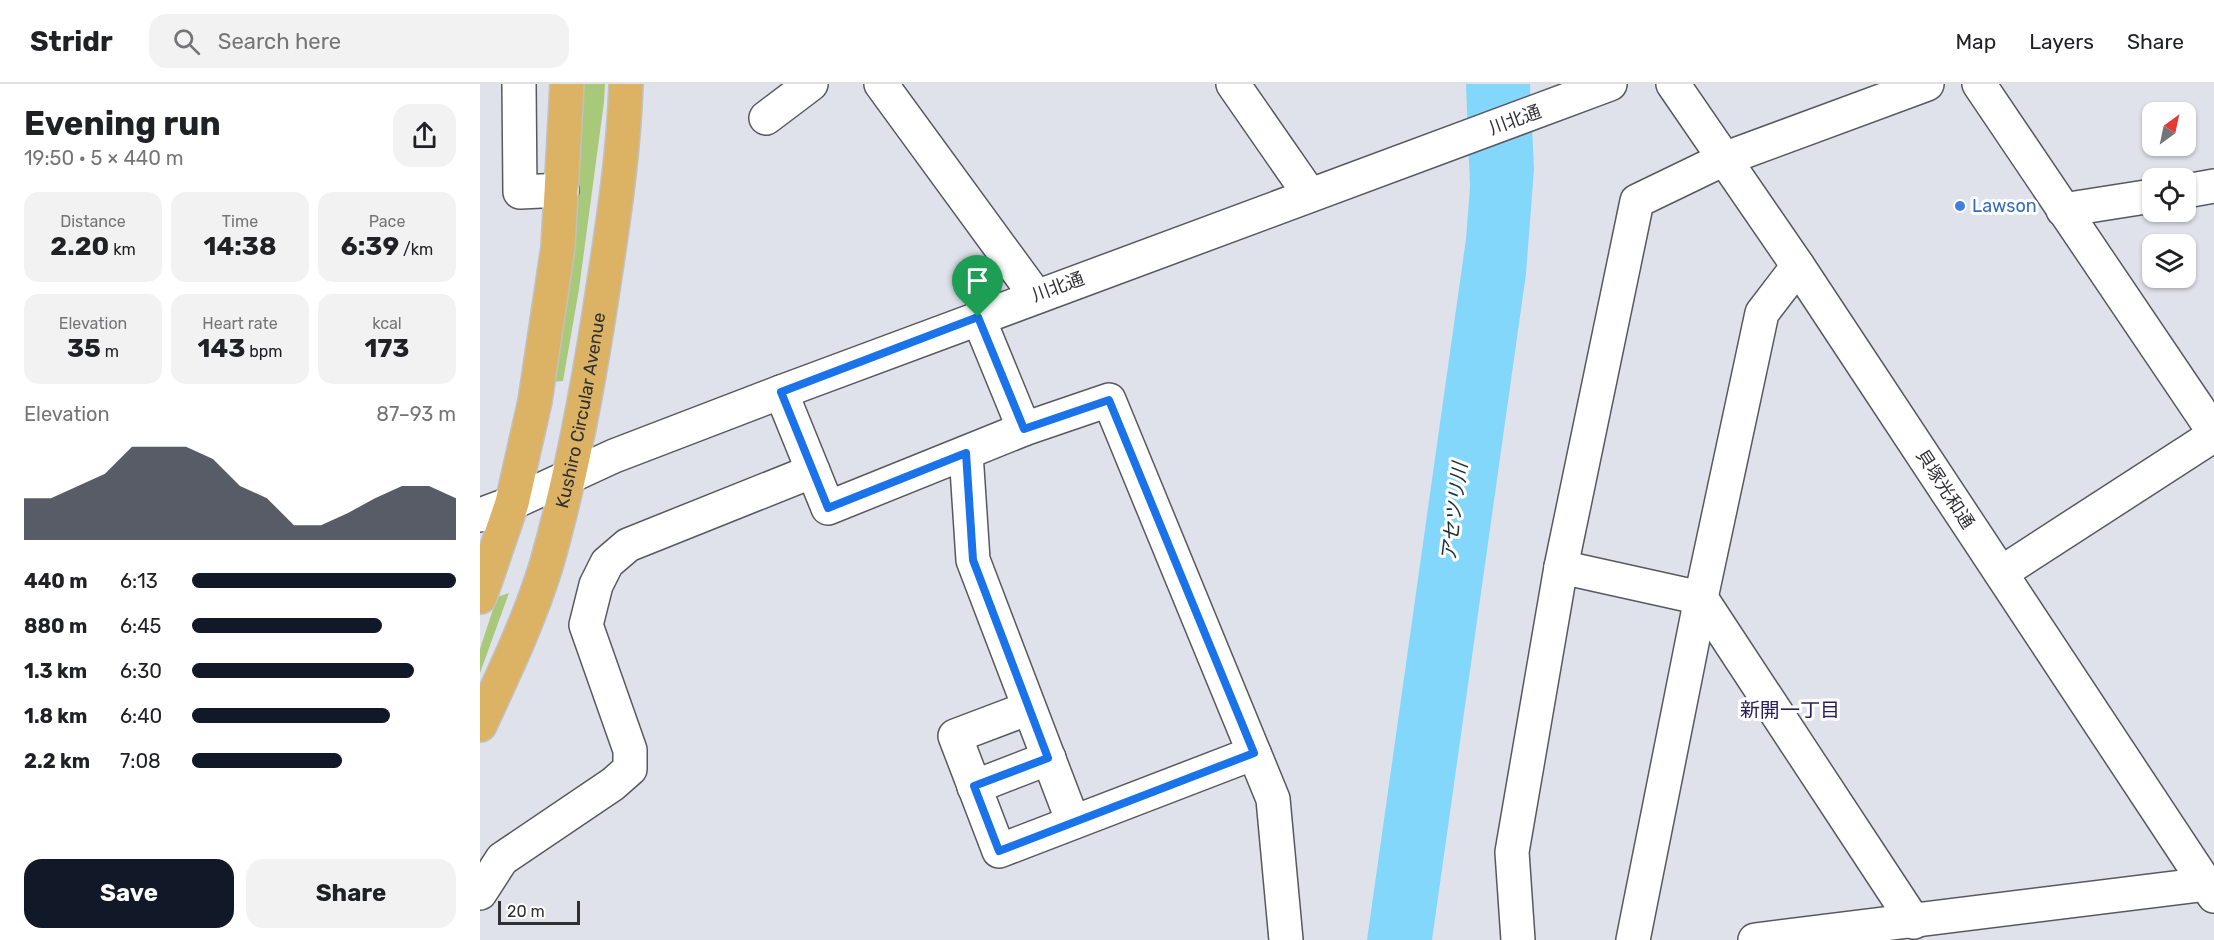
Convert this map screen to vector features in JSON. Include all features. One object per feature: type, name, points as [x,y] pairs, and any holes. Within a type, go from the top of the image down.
[{"type":"highway","points":[[480,597],[512,503],[535,401],[558,247],[567,84]]},
{"type":"highway","name":"Kushiro Circular Avenue","points":[[480,725],[518,644],[546,566],[589,384],[613,223],[626,84]]},
{"type":"street","points":[[519,84],[520,192],[562,190]]},
{"type":"street","points":[[766,118],[811,84]]},
{"type":"street","points":[[881,84],[1036,296]]},
{"type":"street","points":[[1233,84],[1310,195]]},
{"type":"street","name":"貝塚光和通","points":[[1673,84],[1798,266],[2211,888]]},
{"type":"street","points":[[1518,940],[1512,852],[1561,567],[1637,201],[1724,159],[1927,84]]},
{"type":"street","points":[[1979,84],[2214,434],[2001,573]]},
{"type":"street","name":"川北通","points":[[480,515],[512,503],[568,476],[781,392],[978,317],[1604,87]]},
{"type":"street","points":[[2196,189],[2214,186]]},
{"type":"street","points":[[2063,210],[2142,198]]},
{"type":"street","points":[[1633,940],[1701,598],[1762,312],[1798,266]]},
{"type":"street","points":[[978,317],[1024,429]]},
{"type":"street","points":[[781,392],[828,508],[1024,429],[1109,400],[1273,799],[1286,940]]},
{"type":"street","points":[[966,453],[973,560],[1073,822]]},
{"type":"street","points":[[480,893],[502,859],[613,784],[630,769],[630,750],[586,625],[596,585],[607,563],[628,544],[813,471]]},
{"type":"street","points":[[1561,567],[1701,598],[1914,922]]},
{"type":"street","points":[[1029,708],[955,736],[999,851],[1254,753]]},
{"type":"street","points":[[974,786],[1048,758]]},
{"type":"street","points":[[1755,940],[2211,888]]},
{"type":"green space","points":[[583,84],[605,84],[604,102],[579,289],[563,381],[549,382]]},
{"type":"green space","points":[[509,593],[480,673],[480,649],[497,597]]},
{"type":"water","name":"アセツリ川","points":[[1466,84],[1530,84],[1534,169],[1526,274],[1432,940],[1367,940],[1466,239],[1470,187]]},
{"type":"place","name":"Lawson","points":[[1960,206]]},
{"type":"district","name":"新開一丁目","points":[[1790,710]]},
{"type":"route","points":[[978,317],[1024,429],[1109,400],[1254,753],[999,851],[974,786],[1048,758],[973,560],[966,453],[828,508],[781,392],[978,317]]}]
